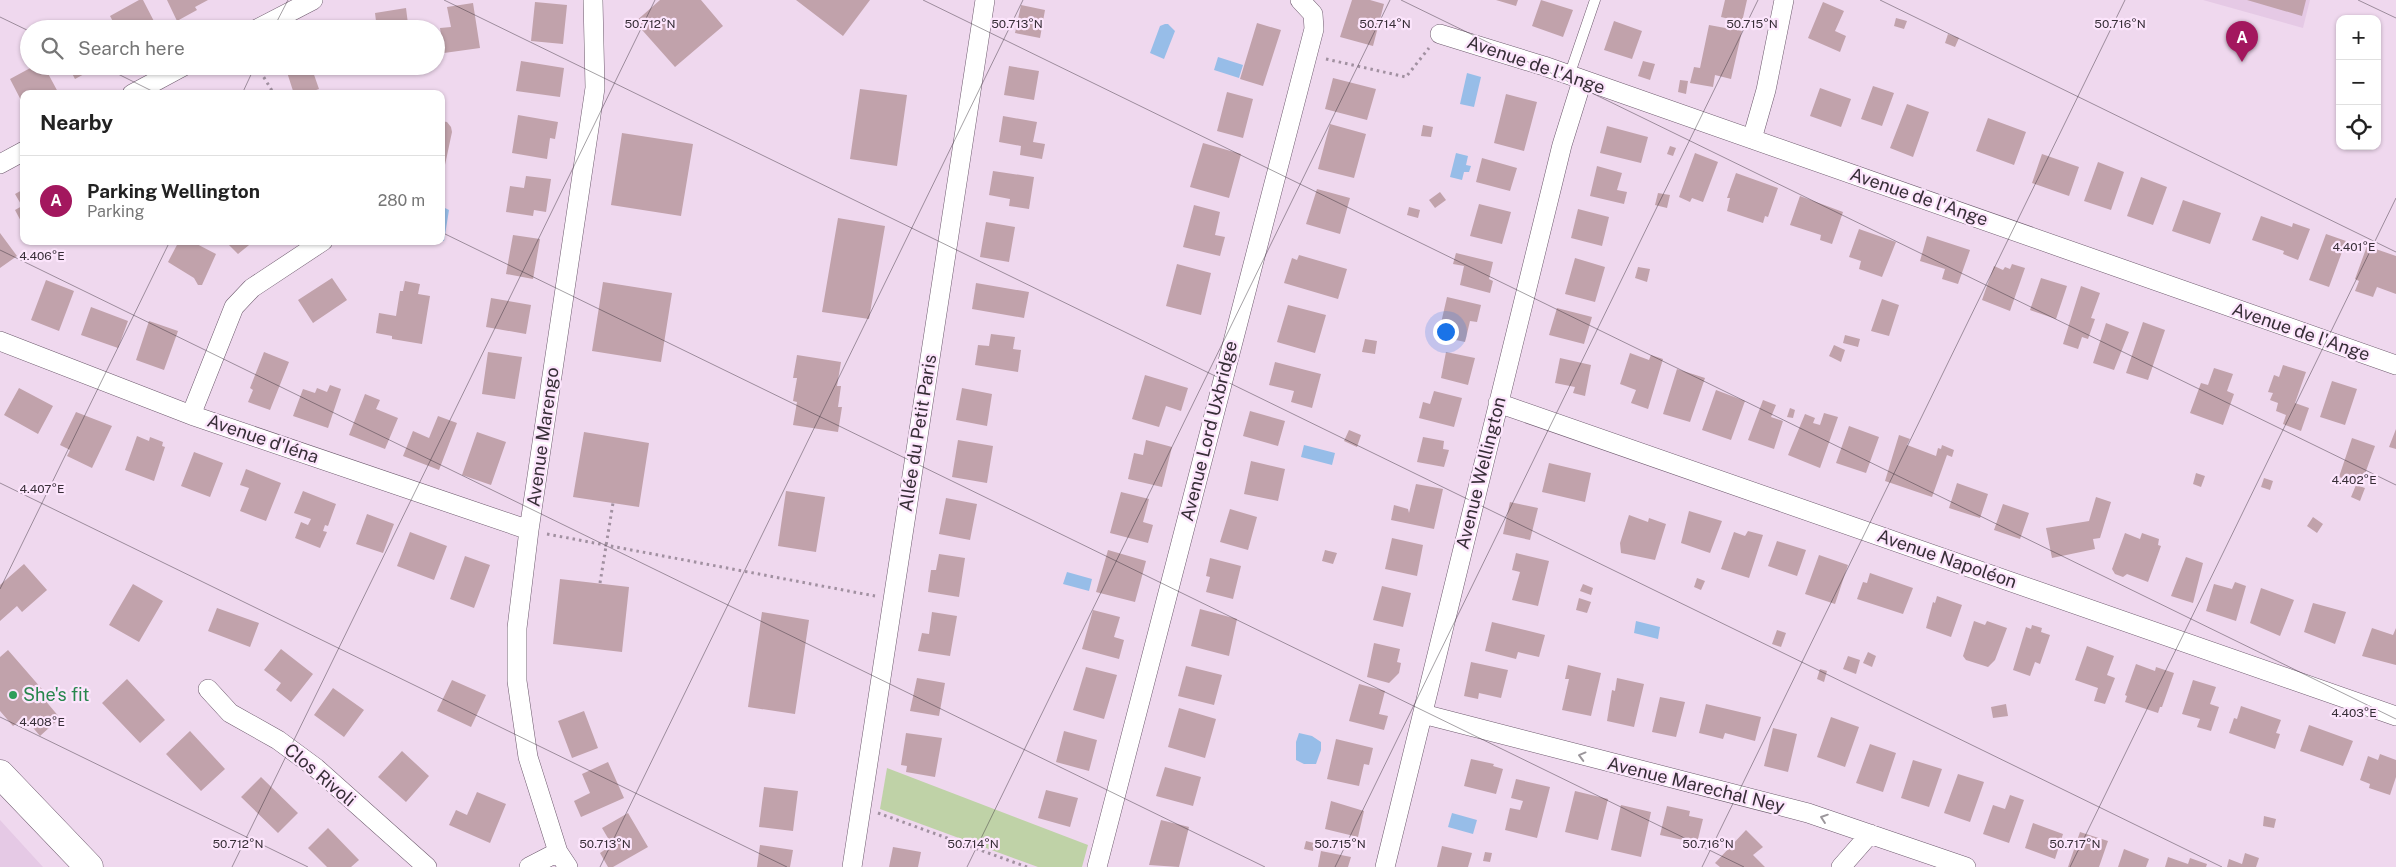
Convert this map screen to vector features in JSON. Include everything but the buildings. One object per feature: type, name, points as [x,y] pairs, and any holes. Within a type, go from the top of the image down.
[{"type":"street","points":[[274,20],[313,0]]},
{"type":"street","name":"Avenue Marengo","points":[[563,859],[528,757],[517,681],[517,628],[529,530],[595,88],[593,0]]},
{"type":"street","name":"Allée du Petit Paris","points":[[852,867],[985,0]]},
{"type":"street","name":"Avenue Lord Uxbridge","points":[[1097,867],[1314,28],[1313,14],[1300,0]]},
{"type":"street","points":[[1752,139],[1766,90],[1784,0]]},
{"type":"street","name":"Avenue de l'Ange","points":[[1440,34],[1544,66],[2396,366]]},
{"type":"street","points":[[139,90],[167,75]]},
{"type":"street","name":"Avenue Wellington","points":[[1385,867],[1562,146],[1575,78]]},
{"type":"street","points":[[0,164],[20,153]]},
{"type":"street","points":[[191,415],[234,308],[252,288],[316,245]]},
{"type":"street","name":"Avenue d'Iéna","points":[[0,341],[191,415],[529,530]]},
{"type":"street","name":"Avenue Napoléon","points":[[1498,402],[2396,716]]},
{"type":"street","name":"Clos Rivoli","points":[[208,689],[230,712],[278,740],[316,768],[427,867]]},
{"type":"street","name":"Avenue Marechal Ney","points":[[1422,714],[1808,813],[1966,867]]},
{"type":"street","points":[[0,774],[89,867]]},
{"type":"street","points":[[1841,867],[1870,834]]},
{"type":"street","points":[[529,867],[563,859]]},
{"type":"lane","points":[[1575,78],[1595,0]]},
{"type":"path","points":[[1307,54],[1406,77],[1440,34]]},
{"type":"path","points":[[262,75],[272,90]]},
{"type":"path","points":[[600,584],[613,504]]},
{"type":"path","points":[[529,530],[893,599]]},
{"type":"path","points":[[862,806],[1027,867]]},
{"type":"shaded area","points":[[2203,0],[2310,0],[2303,28]]},
{"type":"shaded area","points":[[0,820],[43,867],[0,867]]},
{"type":"green space","points":[[887,768],[1088,845],[1082,867],[1038,867],[880,809]]},
{"type":"water","points":[[1168,24],[1175,31],[1164,59],[1150,53],[1160,26]]},
{"type":"water","points":[[1218,57],[1243,65],[1239,78],[1214,70]]},
{"type":"water","points":[[1467,73],[1481,77],[1474,107],[1460,104]]},
{"type":"water","points":[[1456,153],[1468,156],[1466,165],[1471,166],[1469,172],[1464,172],[1462,180],[1450,177]]},
{"type":"water","points":[[445,208],[449,210],[445,235]]},
{"type":"water","points":[[1304,445],[1335,453],[1332,465],[1301,457]]},
{"type":"water","points":[[1067,572],[1092,579],[1089,591],[1063,584]]},
{"type":"water","points":[[1636,621],[1660,627],[1658,639],[1634,633]]},
{"type":"water","points":[[1299,733],[1312,736],[1321,742],[1321,750],[1316,764],[1304,764],[1296,760],[1296,742]]},
{"type":"water","points":[[1452,813],[1477,820],[1473,834],[1448,827]]},
{"type":"place","name":"Parking Wellington","points":[[2242,62]]},
{"type":"place","name":"She's fit","points":[[13,695]]}]
